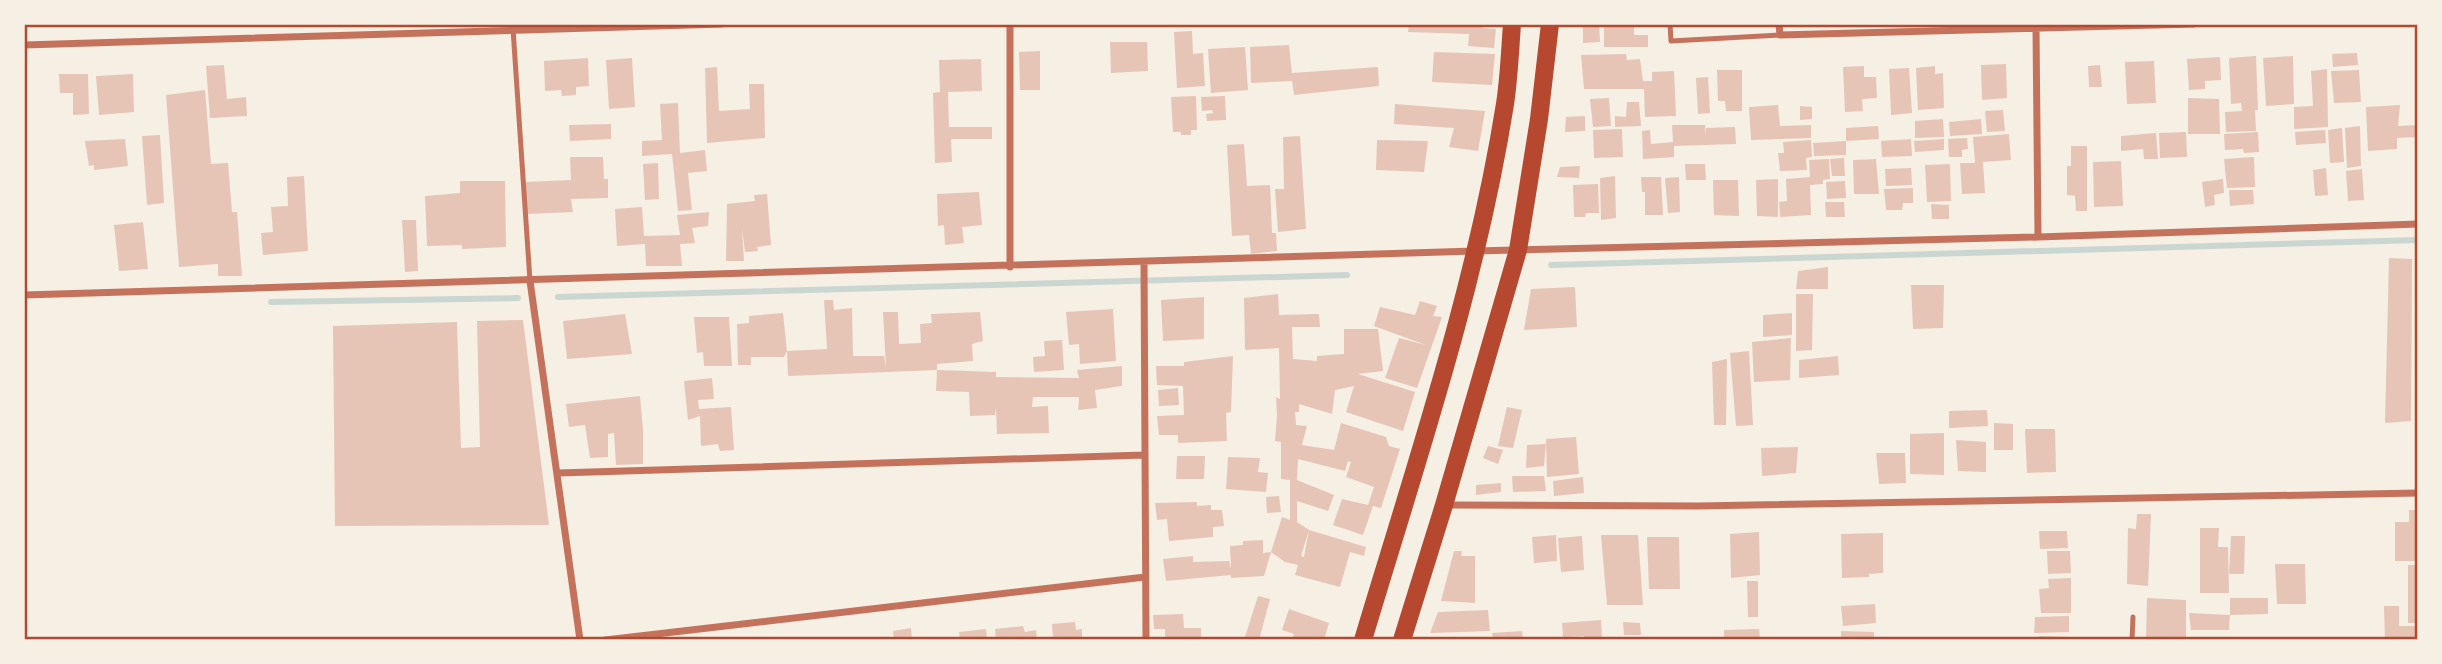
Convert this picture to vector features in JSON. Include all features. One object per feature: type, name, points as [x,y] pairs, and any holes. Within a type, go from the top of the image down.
[{"type":"main road","points":[[1363,639],[1453,335],[1475,251],[1505,103],[1512,24]]},
{"type":"main road","points":[[1402,639],[1518,250],[1539,119],[1550,24]]},
{"type":"street","points":[[24,45],[722,24]]},
{"type":"street","points":[[1010,24],[1010,267]]},
{"type":"street","points":[[1779,24],[1780,35],[1975,27],[2036,29],[2194,24]]},
{"type":"street","points":[[2036,29],[2038,237]]},
{"type":"street","points":[[24,295],[2417,224]]},
{"type":"street","points":[[1144,263],[1146,639]]},
{"type":"street","points":[[530,281],[580,639]]},
{"type":"street","points":[[558,473],[1144,455]]},
{"type":"street","points":[[1444,505],[1698,506],[2417,493]]},
{"type":"street","points":[[605,639],[1145,577]]},
{"type":"lane","points":[[1670,24],[1671,41],[1780,35]]},
{"type":"lane","points":[[513,29],[530,281]]},
{"type":"lane","points":[[2132,639],[2133,617]]},
{"type":"building","points":[[1409,24],[1483,24],[1483,28],[1496,29],[1494,48],[1468,46],[1469,34],[1408,32]]},
{"type":"building","points":[[1583,24],[1599,24],[1600,42],[1583,43]]},
{"type":"building","points":[[1604,24],[1634,24],[1634,35],[1648,35],[1648,47],[1604,47]]},
{"type":"building","points":[[1192,31],[1193,54],[1203,53],[1205,86],[1177,88],[1174,32]]},
{"type":"building","points":[[1110,42],[1147,42],[1148,71],[1111,73]]},
{"type":"building","points":[[1289,45],[1292,73],[1378,67],[1379,86],[1294,95],[1292,81],[1251,83],[1250,47]]},
{"type":"building","points":[[1245,47],[1248,90],[1211,93],[1208,49]]},
{"type":"building","points":[[1040,51],[1040,90],[1020,90],[1019,52]]},
{"type":"building","points":[[1434,52],[1495,54],[1492,85],[1432,82]]},
{"type":"building","points":[[2357,53],[2358,65],[2333,67],[2332,54]]},
{"type":"building","points":[[1626,54],[1627,60],[1640,59],[1643,81],[1652,81],[1652,72],[1674,71],[1676,116],[1645,117],[1644,89],[1584,89],[1581,55]]},
{"type":"building","points":[[2256,56],[2256,131],[2226,132],[2225,112],[2242,111],[2241,103],[2231,104],[2229,58]]},
{"type":"building","points":[[2293,56],[2294,104],[2266,106],[2263,58]]},
{"type":"building","points":[[2220,57],[2221,80],[2205,81],[2205,89],[2189,90],[2187,59]]},
{"type":"building","points":[[588,58],[589,86],[576,87],[576,95],[562,96],[561,90],[545,91],[544,61]]},
{"type":"building","points":[[632,58],[635,107],[609,109],[606,60]]},
{"type":"building","points":[[981,59],[982,91],[948,92],[949,127],[992,127],[992,139],[951,139],[952,162],[935,163],[933,93],[940,92],[939,60]]},
{"type":"building","points":[[2154,61],[2156,103],[2127,104],[2125,62]]},
{"type":"building","points":[[2006,64],[2007,98],[1982,100],[1981,65]]},
{"type":"building","points":[[224,65],[227,99],[246,97],[247,116],[210,118],[206,66]]},
{"type":"building","points":[[2100,65],[2102,87],[2089,87],[2088,66]]},
{"type":"building","points":[[1864,66],[1864,77],[1876,77],[1877,98],[1862,99],[1863,111],[1845,112],[1843,67]]},
{"type":"building","points":[[1935,66],[1935,74],[1943,73],[1944,108],[1918,110],[1916,68]]},
{"type":"building","points":[[717,67],[719,111],[750,109],[749,84],[764,84],[765,138],[707,143],[705,68]]},
{"type":"building","points":[[1909,68],[1912,113],[1891,115],[1889,69]]},
{"type":"building","points":[[2327,69],[2328,127],[2294,129],[2294,107],[2313,106],[2311,71]]},
{"type":"building","points":[[1717,70],[1742,70],[1742,111],[1726,111],[1725,101],[1718,101]]},
{"type":"building","points":[[2359,70],[2361,102],[2334,103],[2331,71]]},
{"type":"building","points":[[59,74],[88,74],[89,114],[73,115],[73,93],[60,93]]},
{"type":"building","points":[[133,74],[134,112],[99,115],[96,76]]},
{"type":"building","points":[[1708,77],[1710,113],[1698,114],[1696,78]]},
{"type":"building","points":[[205,90],[211,164],[228,163],[232,212],[237,212],[242,276],[218,276],[218,264],[179,267],[166,95]]},
{"type":"building","points":[[1196,96],[1197,130],[1191,130],[1191,135],[1173,132],[1171,97]]},
{"type":"building","points":[[1225,96],[1226,120],[1207,121],[1206,114],[1213,113],[1212,110],[1202,111],[1201,97]]},
{"type":"building","points":[[1609,98],[1611,126],[1593,127],[1590,99]]},
{"type":"building","points":[[2188,98],[2219,99],[2220,134],[2188,134]]},
{"type":"building","points":[[1627,102],[1639,102],[1641,126],[1615,127],[1615,116],[1626,117]]},
{"type":"building","points":[[678,103],[680,153],[705,150],[707,171],[688,173],[692,210],[678,211],[672,154],[642,156],[642,141],[662,140],[660,104]]},
{"type":"building","points":[[1395,104],[1485,111],[1478,151],[1449,147],[1454,128],[1394,124]]},
{"type":"building","points":[[1778,105],[1780,126],[1811,125],[1811,138],[1751,140],[1749,107]]},
{"type":"building","points":[[2400,105],[2398,126],[2418,125],[2418,137],[2397,138],[2397,149],[2368,151],[2366,107]]},
{"type":"building","points":[[1800,106],[1812,107],[1812,119],[1800,120]]},
{"type":"building","points":[[2003,110],[2005,131],[1987,132],[1985,111]]},
{"type":"building","points":[[1585,116],[1585,131],[1565,132],[1566,117]]},
{"type":"building","points":[[1943,119],[1944,137],[1915,138],[1915,121]]},
{"type":"building","points":[[1981,119],[1982,134],[1950,136],[1949,122]]},
{"type":"building","points":[[611,124],[611,139],[570,141],[569,125]]},
{"type":"building","points":[[1672,125],[1705,125],[1706,136],[1706,128],[1735,127],[1736,144],[1674,146],[1674,157],[1643,159],[1642,131],[1650,130],[1651,144],[1673,142]]},
{"type":"building","points":[[1878,126],[1879,139],[1846,141],[1846,128]]},
{"type":"building","points":[[2360,126],[2361,166],[2347,168],[2345,128]]},
{"type":"building","points":[[2342,128],[2344,162],[2330,163],[2328,130]]},
{"type":"building","points":[[1622,129],[1623,157],[1594,158],[1593,130]]},
{"type":"building","points":[[2325,130],[2326,143],[2296,145],[2295,132]]},
{"type":"building","points":[[2186,132],[2187,157],[2160,158],[2159,133]]},
{"type":"building","points":[[2258,132],[2259,152],[2225,150],[2224,134]]},
{"type":"building","points":[[2156,133],[2158,159],[2144,159],[2143,149],[2121,151],[2121,136]]},
{"type":"building","points":[[2009,134],[2011,160],[1983,162],[1985,193],[1962,194],[1960,163],[1975,163],[1973,137]]},
{"type":"building","points":[[160,135],[164,203],[147,205],[142,136]]},
{"type":"building","points":[[1300,136],[1306,229],[1278,232],[1275,189],[1284,189],[1283,137]]},
{"type":"building","points":[[1967,138],[1968,149],[1962,150],[1962,157],[1949,157],[1948,139]]},
{"type":"building","points":[[125,139],[128,166],[94,170],[94,165],[89,166],[85,141]]},
{"type":"building","points":[[1911,139],[1912,156],[1882,157],[1881,141]]},
{"type":"building","points":[[1944,139],[1944,150],[1915,152],[1914,141]]},
{"type":"building","points":[[1377,140],[1428,141],[1424,172],[1376,170]]},
{"type":"building","points":[[1811,140],[1812,157],[1806,158],[1807,170],[1780,171],[1778,153],[1784,153],[1783,142]]},
{"type":"building","points":[[1846,141],[1846,155],[1814,156],[1813,143]]},
{"type":"building","points":[[1244,144],[1247,186],[1270,185],[1272,233],[1276,233],[1277,251],[1251,254],[1249,235],[1232,236],[1227,145]]},
{"type":"building","points":[[2071,146],[2087,146],[2087,211],[2076,211],[2075,196],[2067,195],[2067,166],[2071,166]]},
{"type":"building","points":[[570,157],[603,157],[604,179],[608,179],[608,198],[571,199],[573,212],[527,214],[525,182],[571,180]]},
{"type":"building","points":[[2254,157],[2255,187],[2227,188],[2224,159]]},
{"type":"building","points":[[1844,158],[1845,176],[1832,176],[1830,159]]},
{"type":"building","points":[[1829,159],[1830,179],[1823,180],[1823,184],[1810,185],[1811,215],[1780,217],[1779,202],[1787,201],[1786,179],[1810,177],[1809,160]]},
{"type":"building","points":[[1876,159],[1879,194],[1854,194],[1853,160]]},
{"type":"building","points":[[2121,161],[2123,206],[2094,207],[2093,162]]},
{"type":"building","points":[[658,163],[659,199],[645,200],[643,164]]},
{"type":"building","points":[[1685,164],[1705,164],[1706,180],[1686,180]]},
{"type":"building","points":[[1950,164],[1951,201],[1927,202],[1925,165]]},
{"type":"building","points":[[1580,166],[1579,178],[1557,177],[1560,167]]},
{"type":"building","points":[[1911,168],[1912,185],[1886,186],[1885,169]]},
{"type":"building","points":[[2326,168],[2328,195],[2315,196],[2313,170]]},
{"type":"building","points":[[2362,169],[2364,200],[2348,201],[2346,171]]},
{"type":"building","points":[[304,176],[308,251],[263,255],[261,233],[273,232],[271,207],[288,206],[287,177]]},
{"type":"building","points":[[1615,176],[1616,218],[1601,220],[1600,178]]},
{"type":"building","points":[[1641,177],[1661,177],[1663,215],[1645,215],[1645,192],[1642,192]]},
{"type":"building","points":[[1679,177],[1680,212],[1668,213],[1665,178]]},
{"type":"building","points":[[1778,179],[1778,217],[1757,216],[1756,180]]},
{"type":"building","points":[[2223,179],[2224,193],[2214,195],[2215,205],[2205,207],[2202,182]]},
{"type":"building","points":[[1713,180],[1738,180],[1739,216],[1714,215]]},
{"type":"building","points":[[460,181],[505,181],[506,247],[462,249],[462,245],[427,246],[425,196],[460,193]]},
{"type":"building","points":[[1845,181],[1846,198],[1827,199],[1826,182]]},
{"type":"building","points":[[1598,184],[1599,213],[1574,217],[1573,185]]},
{"type":"building","points":[[1913,188],[1913,203],[1903,203],[1902,210],[1886,210],[1884,189]]},
{"type":"building","points":[[2229,190],[2253,190],[2254,204],[2230,206]]},
{"type":"building","points":[[979,192],[982,225],[962,227],[964,243],[945,245],[944,225],[938,226],[937,194]]},
{"type":"building","points":[[767,194],[771,245],[757,247],[758,251],[745,252],[742,228],[744,261],[726,261],[727,204],[755,201],[754,195]]},
{"type":"building","points":[[1825,202],[1844,202],[1845,217],[1826,217]]},
{"type":"building","points":[[1931,204],[1949,205],[1949,219],[1932,219]]},
{"type":"building","points":[[642,207],[644,236],[680,235],[677,215],[709,212],[708,226],[692,228],[695,243],[680,244],[682,266],[646,266],[645,244],[617,246],[615,209]]},
{"type":"building","points":[[402,220],[416,220],[418,271],[405,272]]},
{"type":"building","points":[[143,222],[148,269],[119,271],[114,225]]},
{"type":"building","points":[[2389,258],[2412,259],[2411,421],[2385,423]]},
{"type":"building","points":[[1828,267],[1828,289],[1796,289],[1798,271]]},
{"type":"building","points":[[1911,285],[1944,285],[1943,328],[1913,329]]},
{"type":"building","points":[[1575,287],[1577,327],[1524,330],[1531,289]]},
{"type":"building","points":[[1278,294],[1279,315],[1319,314],[1320,327],[1292,327],[1293,359],[1317,361],[1317,356],[1344,354],[1344,329],[1378,329],[1383,371],[1358,374],[1415,392],[1403,431],[1346,412],[1354,386],[1335,390],[1332,414],[1299,404],[1299,412],[1295,412],[1296,425],[1307,426],[1302,445],[1334,450],[1341,423],[1386,437],[1389,446],[1400,449],[1381,508],[1373,506],[1363,535],[1333,525],[1342,499],[1368,505],[1374,487],[1346,477],[1351,462],[1348,461],[1345,471],[1298,459],[1297,480],[1334,495],[1328,511],[1297,501],[1297,522],[1309,530],[1366,547],[1364,556],[1350,552],[1340,587],[1295,575],[1298,565],[1285,562],[1271,552],[1282,517],[1290,520],[1290,480],[1281,479],[1281,442],[1275,441],[1276,397],[1280,399],[1279,348],[1245,350],[1244,298]],"holes":[[[1309,530],[1304,557],[1301,556]]]},
{"type":"building","points":[[1796,294],[1813,294],[1812,350],[1796,351]]},
{"type":"building","points":[[1204,297],[1204,339],[1163,341],[1161,300]]},
{"type":"building","points":[[824,300],[833,300],[834,310],[852,308],[853,356],[884,356],[886,368],[883,312],[898,312],[899,344],[921,343],[920,324],[932,323],[931,314],[980,312],[983,341],[972,344],[973,361],[937,364],[937,370],[788,376],[787,351],[827,349]]},
{"type":"building","points":[[1420,301],[1437,306],[1433,316],[1442,317],[1417,388],[1385,378],[1399,338],[1426,345],[1374,326],[1380,307],[1415,315]]},
{"type":"building","points":[[1113,309],[1116,361],[1080,364],[1079,344],[1069,345],[1066,312]]},
{"type":"building","points":[[783,313],[787,351],[784,357],[751,357],[751,365],[738,365],[737,324],[749,323],[749,316]]},
{"type":"building","points":[[1792,313],[1792,335],[1763,337],[1763,315]]},
{"type":"building","points":[[625,314],[632,354],[567,359],[563,321]]},
{"type":"building","points":[[694,317],[729,317],[732,366],[704,366],[703,352],[697,353]]},
{"type":"building","points":[[523,320],[549,525],[335,526],[333,326],[457,322],[461,448],[480,447],[477,321]]},
{"type":"building","points":[[1791,338],[1790,380],[1754,382],[1752,342]]},
{"type":"building","points":[[1062,340],[1064,370],[1034,372],[1033,357],[1045,356],[1044,341]]},
{"type":"building","points":[[1749,351],[1753,425],[1736,426],[1730,353]]},
{"type":"building","points":[[1233,356],[1231,412],[1226,413],[1227,441],[1178,443],[1178,435],[1159,435],[1157,416],[1184,415],[1183,386],[1157,385],[1156,366],[1184,366],[1184,362]]},
{"type":"building","points":[[1838,356],[1839,375],[1799,378],[1799,360]]},
{"type":"building","points":[[1727,359],[1726,425],[1714,425],[1712,362]]},
{"type":"building","points":[[1122,366],[1122,386],[1095,390],[1097,408],[1078,410],[1079,397],[1033,397],[1032,407],[1048,406],[1049,433],[997,434],[996,407],[995,415],[970,416],[969,392],[936,391],[937,370],[996,372],[996,377],[1079,378],[1077,370]]},
{"type":"building","points":[[712,378],[714,399],[698,400],[699,409],[731,407],[734,450],[720,451],[718,444],[701,446],[700,416],[688,420],[684,381]]},
{"type":"building","points":[[1178,388],[1179,405],[1159,406],[1158,390]]},
{"type":"building","points":[[640,396],[643,464],[616,465],[614,433],[608,434],[608,457],[590,458],[585,425],[569,427],[566,404]]},
{"type":"building","points":[[1507,407],[1522,410],[1513,448],[1498,446]]},
{"type":"building","points":[[1987,410],[1988,426],[1949,428],[1949,411]]},
{"type":"building","points":[[1994,423],[2013,424],[2013,450],[1994,450]]},
{"type":"building","points":[[2025,429],[2055,429],[2056,472],[2027,473]]},
{"type":"building","points":[[1944,433],[1944,475],[1910,474],[1910,434]]},
{"type":"building","points":[[1576,437],[1579,474],[1547,477],[1546,439]]},
{"type":"building","points":[[1956,440],[1986,442],[1986,472],[1958,471]]},
{"type":"building","points":[[1546,444],[1544,466],[1526,468],[1527,445]]},
{"type":"building","points":[[1488,446],[1503,450],[1498,464],[1483,458]]},
{"type":"building","points":[[1798,447],[1796,473],[1762,476],[1761,448]]},
{"type":"building","points":[[1876,453],[1905,453],[1906,483],[1879,484]]},
{"type":"building","points":[[1177,456],[1205,456],[1204,479],[1176,479]]},
{"type":"building","points":[[1228,457],[1260,458],[1258,472],[1268,473],[1266,492],[1226,489]]},
{"type":"building","points":[[1512,476],[1544,476],[1546,491],[1513,492]]},
{"type":"building","points":[[1583,477],[1584,493],[1554,496],[1553,481]]},
{"type":"building","points":[[1501,483],[1501,492],[1476,495],[1476,485]]},
{"type":"building","points":[[1279,496],[1281,512],[1267,513],[1266,497]]},
{"type":"building","points":[[1197,502],[1197,506],[1211,505],[1211,510],[1222,510],[1224,526],[1213,527],[1213,537],[1169,541],[1167,519],[1157,520],[1155,503]]},
{"type":"building","points":[[2409,510],[2418,510],[2418,561],[2395,561],[2395,522],[2409,522]]},
{"type":"building","points":[[2137,514],[2151,514],[2148,586],[2127,584],[2128,528],[2136,529]]},
{"type":"building","points":[[2200,528],[2219,528],[2218,547],[2228,547],[2229,593],[2200,593]]},
{"type":"building","points":[[2039,531],[2067,531],[2068,548],[2040,549]]},
{"type":"building","points":[[1759,532],[1760,575],[1731,578],[1730,534]]},
{"type":"building","points":[[1883,533],[1883,573],[1869,574],[1869,577],[1842,578],[1841,534]]},
{"type":"building","points":[[1556,535],[1557,561],[1534,563],[1532,537]]},
{"type":"building","points":[[1601,535],[1638,535],[1643,605],[1607,605]]},
{"type":"building","points":[[1582,536],[1584,570],[1561,572],[1558,538]]},
{"type":"building","points":[[2231,536],[2245,536],[2244,574],[2229,574]]},
{"type":"building","points":[[1647,537],[1679,537],[1680,589],[1649,589]]},
{"type":"building","points":[[1263,540],[1263,553],[1271,552],[1264,576],[1231,578],[1231,575],[1166,581],[1163,559],[1193,556],[1193,562],[1229,561],[1231,569],[1230,546],[1243,545],[1243,541]]},
{"type":"building","points":[[1454,551],[1462,551],[1461,556],[1475,556],[1475,603],[1441,601]]},
{"type":"building","points":[[2047,551],[2070,551],[2071,573],[2048,574]]},
{"type":"building","points":[[2275,564],[2305,564],[2306,604],[2277,604]]},
{"type":"building","points":[[2408,565],[2418,565],[2418,623],[2408,623]]},
{"type":"building","points":[[2071,578],[2071,613],[2041,613],[2039,589],[2049,588],[2048,579]]},
{"type":"building","points":[[1747,581],[1758,581],[1758,617],[1748,617]]},
{"type":"building","points":[[1258,596],[1270,599],[1259,640],[1244,640]]},
{"type":"building","points":[[2147,598],[2186,600],[2186,640],[2146,640]]},
{"type":"building","points":[[2230,598],[2268,598],[2268,614],[2230,615]]},
{"type":"building","points":[[1875,604],[1876,623],[1843,626],[1841,606]]},
{"type":"building","points":[[2384,606],[2399,606],[2399,626],[2418,626],[2418,640],[2385,640]]},
{"type":"building","points":[[1289,609],[1329,623],[1324,640],[1292,640],[1294,634],[1282,630]]},
{"type":"building","points":[[1488,610],[1490,631],[1430,633],[1438,612]]},
{"type":"building","points":[[2189,613],[2230,615],[2229,630],[2191,630]]},
{"type":"building","points":[[1183,614],[1184,628],[1201,628],[1201,640],[1165,640],[1165,629],[1154,629],[1153,615]]},
{"type":"building","points":[[2069,616],[2069,632],[2034,633],[2035,617]]},
{"type":"building","points":[[1601,620],[1602,640],[1584,640],[1584,636],[1563,637],[1562,623]]},
{"type":"building","points":[[1075,622],[1076,630],[1082,629],[1082,640],[1053,640],[1052,624]]},
{"type":"building","points":[[1623,622],[1640,623],[1641,635],[1624,635]]},
{"type":"building","points":[[1023,626],[1025,632],[1036,630],[1037,640],[996,640],[995,629]]},
{"type":"building","points":[[911,628],[912,640],[894,640],[893,631]]},
{"type":"building","points":[[986,629],[987,639],[960,640],[959,632]]},
{"type":"building","points":[[1759,629],[1760,640],[1724,640],[1724,630]]},
{"type":"building","points":[[1522,631],[1523,640],[1493,640],[1492,633]]},
{"type":"building","points":[[1841,631],[1874,632],[1874,640],[1841,640]]},
{"type":"building","points":[[2039,636],[2068,637],[2068,640],[2039,640]]},
{"type":"waterway","points":[[1551,265],[2418,240]]},
{"type":"waterway","points":[[558,297],[1347,275]]},
{"type":"waterway","points":[[271,302],[518,298]]}]
